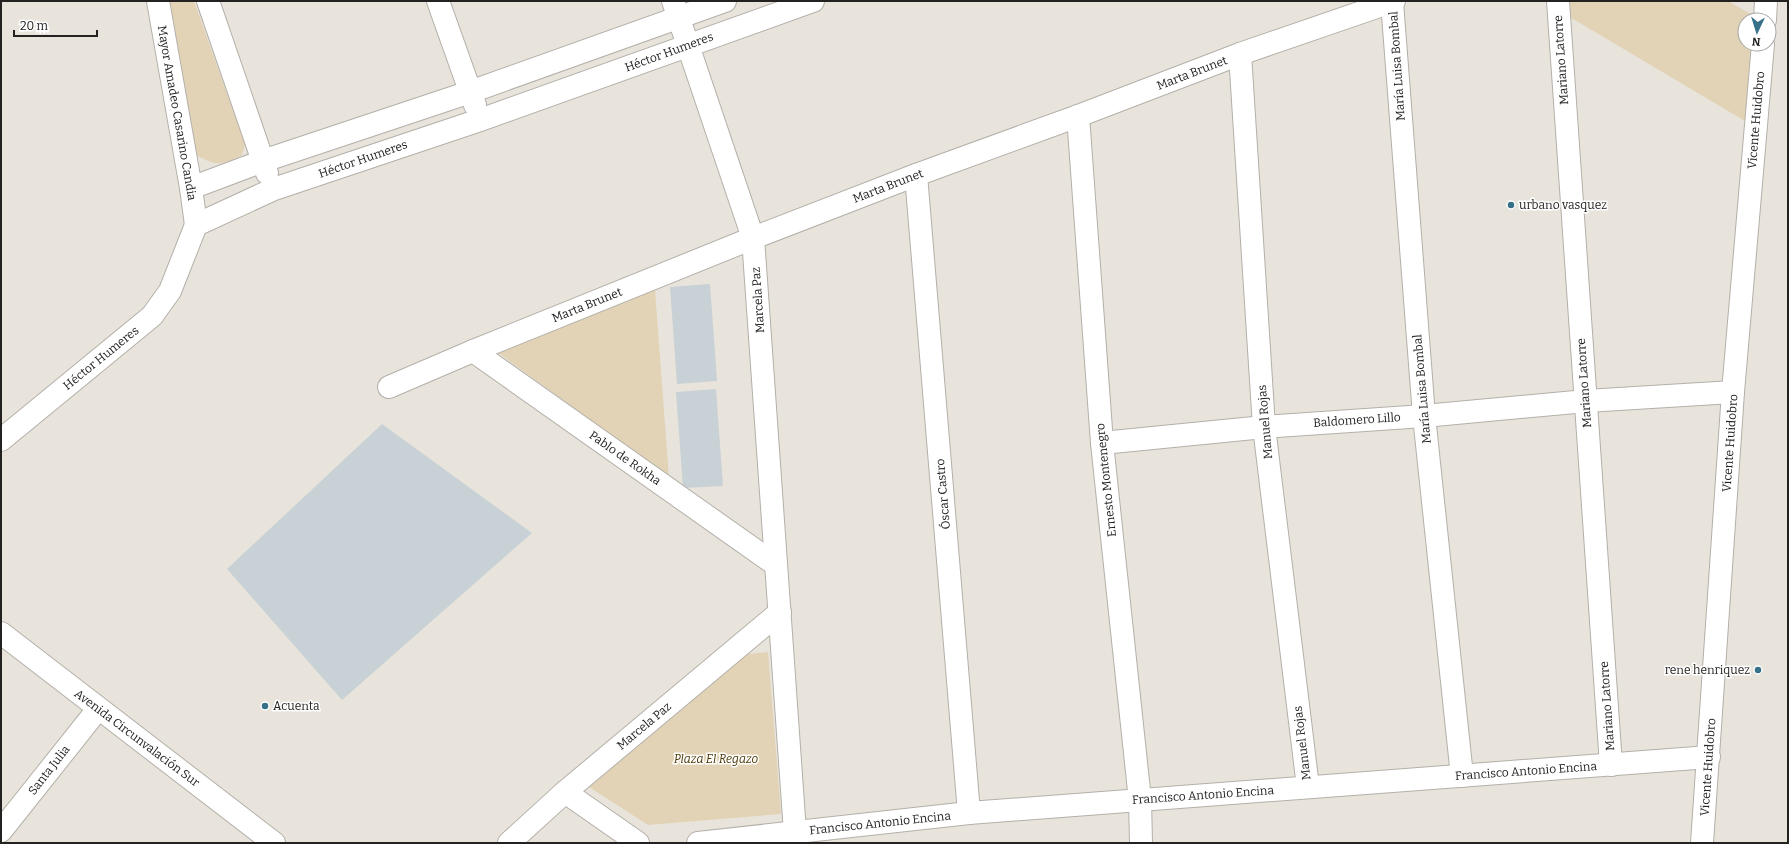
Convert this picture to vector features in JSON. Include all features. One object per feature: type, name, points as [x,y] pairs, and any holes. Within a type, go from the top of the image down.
[{"type":"street","name":"Mayor Amadeo Casarino Candia","points":[[158,1],[191,188],[196,225]]},
{"type":"street","points":[[208,1],[262,161],[274,189]]},
{"type":"street","points":[[438,1],[480,120]]},
{"type":"street","points":[[191,188],[262,161],[470,92],[676,9],[725,1]]},
{"type":"street","name":"Héctor Humeres","points":[[1,440],[152,316],[170,291],[196,225],[274,189],[480,120],[813,1]]},
{"type":"street","name":"Marta Brunet","points":[[389,387],[473,350],[916,174],[1078,116],[1240,54],[1393,1]]},
{"type":"street","name":"María Luisa Bombal","points":[[1393,1],[1424,416],[1462,776]]},
{"type":"street","name":"Mariano Latorre","points":[[1558,1],[1611,765]]},
{"type":"street","points":[[1765,12],[1766,1]]},
{"type":"street","name":"Marcela Paz","points":[[676,9],[753,238],[795,832]]},
{"type":"street","name":"Vicente Huidobro","points":[[1702,843],[1733,392],[1762,52]]},
{"type":"street","name":"Manuel Rojas","points":[[1240,54],[1264,427],[1308,787]]},
{"type":"street","name":"Ernesto Montenegro","points":[[1078,116],[1102,443],[1140,800],[1141,843]]},
{"type":"street","name":"Óscar Castro","points":[[916,174],[969,813]]},
{"type":"street","name":"Pablo de Rokha","points":[[473,350],[776,565]]},
{"type":"street","name":"Baldomero Lillo","points":[[1102,443],[1264,427],[1424,416],[1586,401],[1733,392]]},
{"type":"street","name":"Marcela Paz","points":[[509,843],[565,792],[780,612]]},
{"type":"street","name":"Avenida Circunvalación Sur","points":[[1,633],[274,843]]},
{"type":"street","name":"Santa Julia","points":[[1,831],[98,709]]},
{"type":"street","name":"Francisco Antonio Encina","points":[[698,843],[969,813],[1709,757]]},
{"type":"street","points":[[565,792],[638,843]]},
{"type":"green space","points":[[170,1],[194,1],[245,145],[242,155],[229,161],[214,163],[196,155]]},
{"type":"green space","points":[[1558,1],[1728,1],[1747,12],[1737,12],[1737,52],[1762,52],[1755,127],[1558,10]]},
{"type":"green space","points":[[655,290],[669,478],[497,352]]},
{"type":"green space","name":"Plaza El Regazo","points":[[768,652],[781,814],[648,825],[589,787],[748,654]]},
{"type":"building","points":[[710,284],[717,381],[677,384],[670,287]]},
{"type":"building","points":[[716,389],[723,486],[683,488],[676,392]]},
{"type":"building","points":[[382,424],[532,533],[342,700],[227,569]]},
{"type":"place","name":"urbano vasquez","points":[[1511,205]]},
{"type":"place","name":"rene henriquez","points":[[1758,670]]},
{"type":"place","name":"Acuenta","points":[[265,706]]}]
